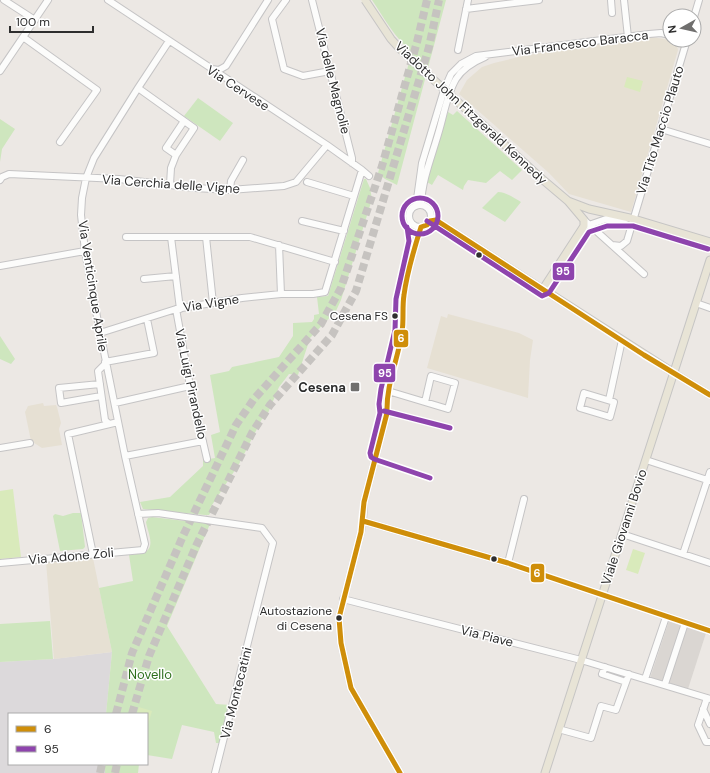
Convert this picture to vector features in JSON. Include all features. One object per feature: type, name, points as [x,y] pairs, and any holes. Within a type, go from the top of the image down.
[{"type":"main road","name":"Viadotto John Fitzgerald Kennedy","points":[[365,0],[391,40],[400,49],[568,201]]},
{"type":"main road","points":[[568,201],[589,209],[634,219],[710,242]]},
{"type":"main road","points":[[568,201],[586,224],[543,289],[674,373]]},
{"type":"main road","name":"Viale Giovanni Bovio","points":[[545,773],[710,260]]},
{"type":"street","points":[[4,0],[35,20]]},
{"type":"street","points":[[0,71],[48,0]]},
{"type":"street","name":"Via Cervese","points":[[108,0],[225,79],[327,145],[369,176]]},
{"type":"street","points":[[225,79],[224,74],[226,66],[268,0]]},
{"type":"street","points":[[286,0],[272,19],[284,69],[303,76],[330,71]]},
{"type":"street","name":"Via delle Magnolie","points":[[312,0],[352,163]]},
{"type":"street","points":[[458,50],[468,0]]},
{"type":"street","points":[[466,9],[496,3],[539,0]]},
{"type":"street","points":[[611,0],[612,13]]},
{"type":"street","points":[[624,0],[628,37]]},
{"type":"street","name":"Via Francesco Baracca","points":[[419,206],[427,171],[450,93],[456,80],[471,64],[490,54],[662,34]]},
{"type":"street","points":[[23,37],[97,90],[60,142]]},
{"type":"street","name":"Via Venticinque Aprile","points":[[143,550],[145,544],[125,456],[100,333],[85,251],[81,215],[82,198],[86,178],[94,158],[138,88],[170,41]]},
{"type":"street","name":"Via Tito Maccio Plauto","points":[[612,245],[622,246],[627,241],[684,48]]},
{"type":"street","points":[[210,69],[219,70],[226,66]]},
{"type":"street","points":[[138,88],[194,128],[176,155],[171,168],[170,184]]},
{"type":"street","points":[[176,155],[166,148],[184,121]]},
{"type":"street","points":[[661,129],[710,144]]},
{"type":"street","name":"Via Cerchia delle Vigne","points":[[0,180],[2,177],[9,174],[119,179],[195,188],[230,190],[284,186],[296,182],[327,145]]},
{"type":"street","points":[[230,190],[232,181],[244,160]]},
{"type":"street","points":[[126,237],[250,237],[335,262],[362,170]]},
{"type":"street","points":[[307,182],[354,196]]},
{"type":"street","points":[[432,219],[426,225],[417,226],[410,222],[409,215],[411,209],[419,206],[426,208],[432,219],[543,289]]},
{"type":"street","points":[[586,224],[606,219],[634,219]]},
{"type":"street","points":[[302,221],[344,231]]},
{"type":"street","points":[[586,224],[644,274]]},
{"type":"street","points":[[400,773],[351,688],[341,643],[339,618],[363,521],[364,502],[387,413],[386,404],[388,391],[402,331],[403,300],[416,241],[417,226]]},
{"type":"street","name":"Via Luigi Pirandello","points":[[171,237],[176,276],[178,309],[190,386],[207,458]]},
{"type":"street","points":[[206,237],[213,303]]},
{"type":"street","points":[[279,245],[281,294]]},
{"type":"street","points":[[0,266],[85,251]]},
{"type":"street","name":"Via Vigne","points":[[100,333],[178,309],[242,298],[325,292],[335,262]]},
{"type":"street","points":[[144,279],[176,276]]},
{"type":"street","points":[[696,303],[710,308]]},
{"type":"street","points":[[109,424],[106,420],[98,371],[106,363],[154,353],[147,319]]},
{"type":"street","points":[[609,400],[622,340]]},
{"type":"street","points":[[674,373],[710,395]]},
{"type":"street","points":[[388,391],[424,402],[448,408],[455,383],[431,376],[424,402]]},
{"type":"street","points":[[100,384],[59,388],[61,403],[102,396]]},
{"type":"street","points":[[114,403],[190,386]]},
{"type":"street","points":[[584,393],[609,400],[614,402],[610,417],[580,408],[584,393]]},
{"type":"street","points":[[93,554],[68,434],[118,422]]},
{"type":"street","points":[[125,456],[203,441]]},
{"type":"street","points":[[0,448],[30,443]]},
{"type":"street","points":[[646,460],[709,481]]},
{"type":"street","points":[[683,554],[709,481],[710,472]]},
{"type":"street","points":[[508,563],[524,499]]},
{"type":"street","name":"Via Montecatini","points":[[138,514],[158,513],[262,528],[273,543],[215,773]]},
{"type":"street","points":[[363,521],[508,563],[710,632]]},
{"type":"street","points":[[622,534],[710,563]]},
{"type":"street","name":"Via Adone Zoli","points":[[0,563],[143,550]]},
{"type":"street","name":"Via Piave","points":[[343,599],[581,660],[709,698]]},
{"type":"street","points":[[645,678],[666,617]]},
{"type":"street","points":[[665,684],[685,623]]},
{"type":"street","points":[[605,667],[602,674],[626,682]]},
{"type":"street","points":[[562,730],[591,738],[602,706],[616,710],[630,674]]},
{"type":"street","points":[[709,698],[698,725],[706,742],[710,742]]},
{"type":"street","points":[[703,710],[710,724]]},
{"type":"shaded area","points":[[652,37],[662,39],[662,48],[678,48],[631,212],[569,194],[549,173],[459,94],[467,80],[482,67],[523,56],[582,46]]},
{"type":"shaded area","points":[[448,314],[519,333],[533,340],[530,360],[528,398],[427,368],[441,316],[447,318]]},
{"type":"shaded area","points":[[43,403],[44,406],[56,405],[57,407],[61,423],[59,429],[62,445],[42,448],[31,441],[25,412],[28,406]]},
{"type":"shaded area","points":[[93,558],[112,652],[54,659],[46,562]]},
{"type":"shaded area","points":[[669,621],[706,633],[688,689],[650,678]]},
{"type":"shaded area","points":[[112,652],[106,713],[8,713],[8,765],[105,765],[105,773],[0,773],[0,662],[53,659]]},
{"type":"green space","points":[[372,0],[446,0],[397,185],[385,179],[378,173],[412,52],[385,21]]},
{"type":"green space","points":[[627,77],[643,81],[640,92],[624,87]]},
{"type":"green space","points":[[198,98],[233,123],[220,141],[184,116]]},
{"type":"green space","points":[[457,111],[522,170],[512,180],[500,171],[486,183],[468,180],[463,190],[438,175],[432,185],[427,182],[448,112],[453,115]]},
{"type":"green space","points":[[0,119],[15,129],[2,149],[0,162]]},
{"type":"green space","points":[[364,179],[366,179],[370,188],[372,199],[341,300],[336,311],[310,338],[298,375],[289,374],[279,387],[268,413],[262,419],[239,464],[210,508],[212,510],[209,515],[143,509],[140,502],[170,497],[203,466],[203,460],[215,458],[211,435],[220,432],[210,375],[229,371],[232,367],[279,357],[293,336],[293,323],[312,322],[314,315],[319,314],[317,297],[328,296]]},
{"type":"green space","points":[[498,192],[507,194],[521,202],[505,222],[482,208]]},
{"type":"green space","points":[[0,336],[15,359],[11,364],[0,359]]},
{"type":"green space","points":[[13,489],[21,557],[0,559],[0,491]]},
{"type":"green space","points":[[73,513],[81,513],[85,547],[83,549],[60,551],[53,516],[55,514],[63,516]]},
{"type":"green space","name":"Novello","points":[[152,517],[210,524],[167,626],[216,704],[230,705],[220,743],[216,743],[214,732],[182,725],[172,759],[148,755],[148,713],[106,713],[112,652],[99,588],[133,581],[129,555],[143,553],[148,550],[150,546],[150,538],[146,522],[148,518]]},
{"type":"green space","points":[[633,549],[645,553],[638,574],[626,570]]},
{"type":"green space","points":[[50,621],[53,659],[0,662],[0,624]]},
{"type":"green space","points":[[139,707],[152,711],[148,725],[148,713],[137,713]]},
{"type":"green space","points":[[105,765],[139,765],[138,773],[105,773]]},
{"type":"tunnel","points":[[116,713],[132,653],[183,536],[236,425],[254,399],[321,324],[341,288],[382,166],[417,42],[427,0]]},
{"type":"tunnel","points":[[132,713],[149,656],[196,546],[252,433],[270,405],[332,335],[356,291],[429,47],[439,0]]},
{"type":"tunnel","points":[[100,773],[102,765]]},
{"type":"tunnel","points":[[115,773],[117,765]]},
{"type":"transit line","name":"95","points":[[420,198],[433,203],[438,216],[433,229],[420,234],[407,229],[402,216],[407,203],[420,198]]},
{"type":"transit line","name":"6","points":[[400,773],[351,688],[341,643],[339,618],[361,532],[364,502],[387,413],[388,392],[402,332],[405,286],[421,227],[427,225],[430,221],[436,220],[644,355],[710,395]]},
{"type":"transit line","name":"95","points":[[427,221],[542,296],[549,293],[589,232],[607,226],[633,226],[708,249]]},
{"type":"transit line","name":"95","points":[[407,227],[409,241],[396,299],[395,330],[381,389],[379,404],[380,413],[370,453],[371,457],[374,459],[430,478]]},
{"type":"transit line","name":"95","points":[[384,411],[450,428]]},
{"type":"transit line","name":"6","points":[[363,521],[508,563],[710,631]]},
{"type":"place","name":"Cesena FS","points":[[395,316]]},
{"type":"place","name":"Cesena","points":[[355,387]]},
{"type":"place","name":"Autostazione di Cesena","points":[[339,618]]}]
